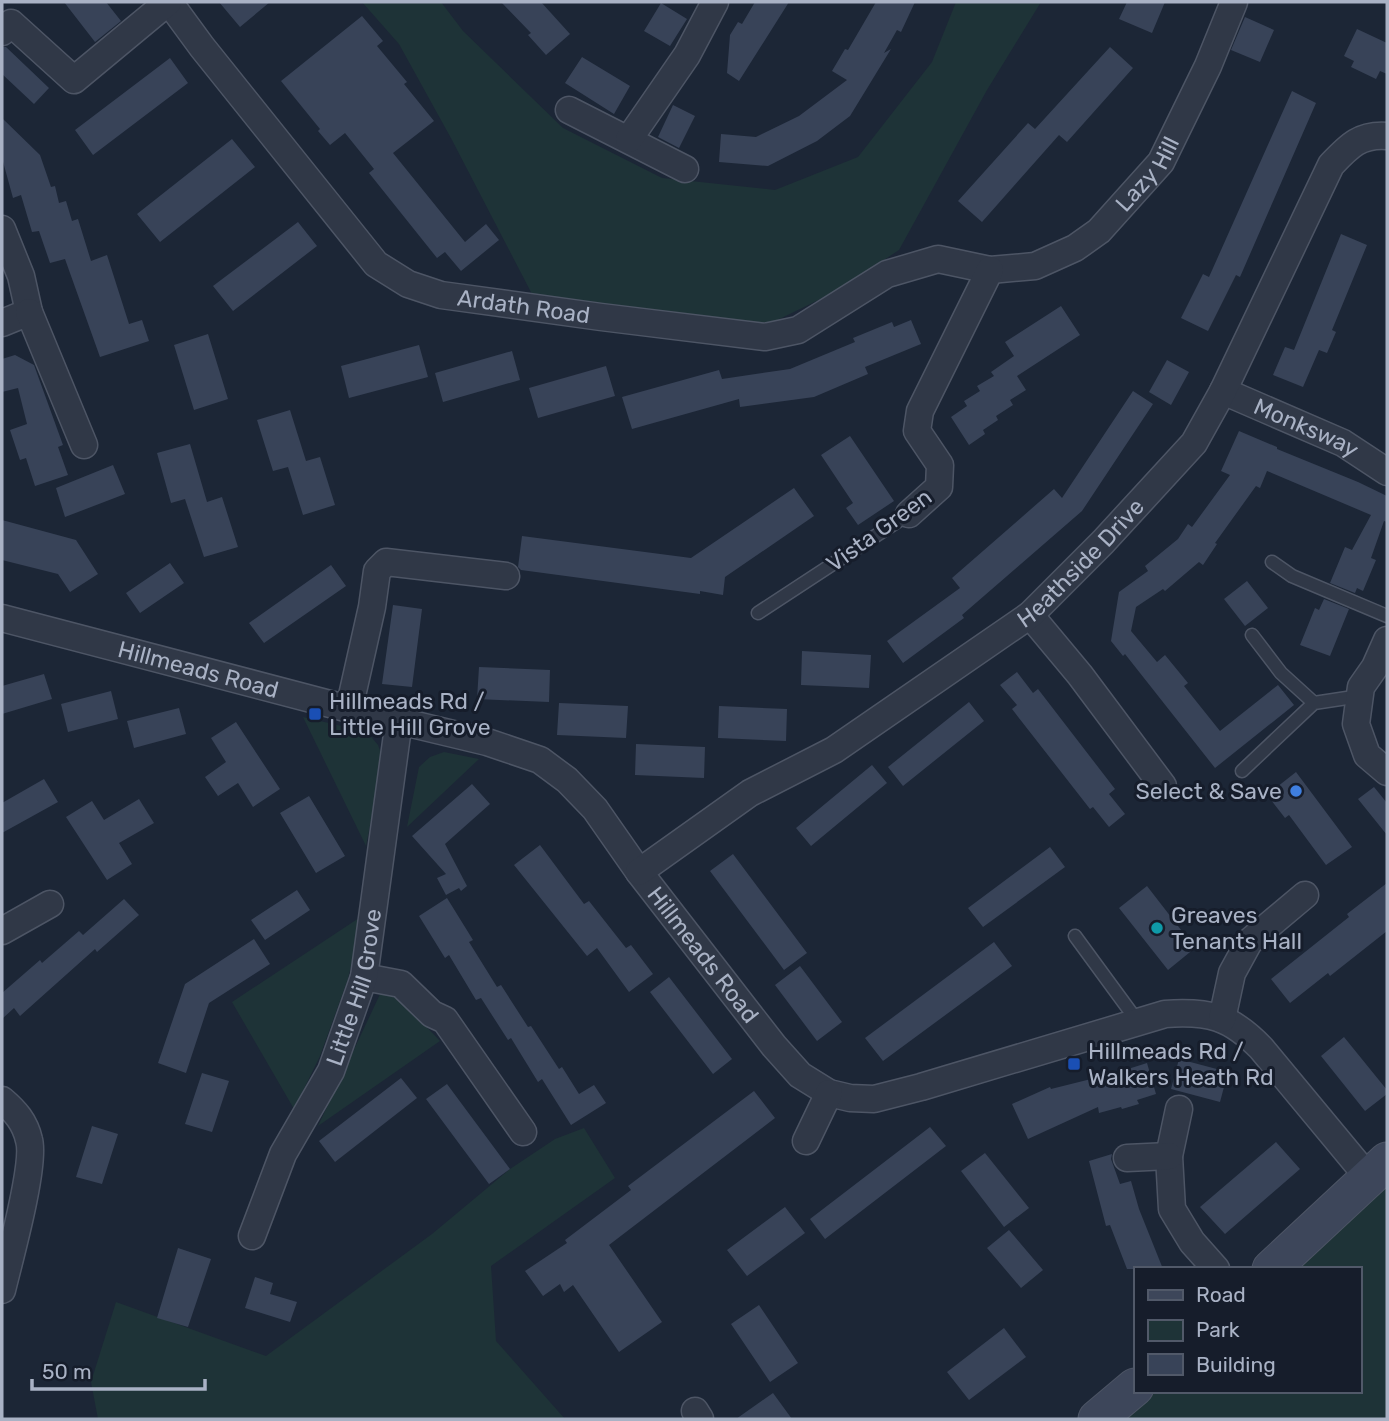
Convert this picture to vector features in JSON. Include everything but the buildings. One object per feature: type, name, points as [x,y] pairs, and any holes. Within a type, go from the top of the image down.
[{"type":"street","points":[[2,32],[11,23],[74,80],[168,2]]},
{"type":"street","name":"Ardath Road","points":[[168,2],[376,264],[408,285],[441,295],[499,304],[765,337],[798,330],[887,274],[938,259],[990,270]]},
{"type":"street","points":[[629,139],[687,55],[715,2]]},
{"type":"street","name":"Lazy Hill","points":[[990,270],[1035,266],[1075,248],[1099,231],[1121,208],[1161,162],[1208,66],[1234,2]]},
{"type":"street","points":[[569,110],[685,169]]},
{"type":"street","name":"Heathside Drive","points":[[639,872],[750,793],[834,750],[1030,615],[1103,542],[1195,443],[1223,391],[1331,165],[1353,142],[1387,135]]},
{"type":"street","points":[[2,229],[21,276],[29,312],[83,445]]},
{"type":"street","name":"Vista Green","points":[[909,513],[939,487],[940,465],[917,431],[920,411],[990,270]]},
{"type":"street","points":[[2,323],[29,312]]},
{"type":"street","name":"Monksway","points":[[1223,391],[1343,443],[1387,472]]},
{"type":"street","points":[[349,709],[372,607],[377,571],[386,562],[506,576]]},
{"type":"street","points":[[1030,615],[1080,675],[1163,786]]},
{"type":"street","name":"Hillmeads Road","points":[[2,618],[349,709],[487,742],[540,760],[567,780],[594,809],[639,872],[774,1046],[800,1075],[829,1093],[850,1098],[874,1099],[1138,1021],[1164,1014],[1196,1012],[1222,1019],[1244,1031],[1378,1169]]},
{"type":"street","points":[[1387,640],[1376,667],[1361,687],[1356,724],[1367,755],[1387,772]]},
{"type":"street","name":"Little Hill Grove","points":[[252,1236],[283,1154],[331,1071],[364,977],[399,720]]},
{"type":"street","points":[[1222,1019],[1232,973],[1249,942],[1305,895]]},
{"type":"street","points":[[2,932],[50,904]]},
{"type":"street","points":[[364,977],[401,984],[432,1014],[445,1020],[523,1132]]},
{"type":"street","points":[[806,1141],[829,1093]]},
{"type":"street","points":[[2,1100],[22,1120],[30,1142],[24,1191],[2,1290]]},
{"type":"street","points":[[1179,1110],[1169,1156],[1172,1209],[1192,1241],[1214,1267]]},
{"type":"street","points":[[1127,1158],[1169,1156]]},
{"type":"street","points":[[1273,1267],[1378,1169]]},
{"type":"street","points":[[1097,1419],[1134,1388]]},
{"type":"lane","name":"Vista Green","points":[[758,613],[909,513]]},
{"type":"lane","points":[[1272,562],[1292,576],[1387,616]]},
{"type":"lane","points":[[1252,635],[1281,673],[1314,703]]},
{"type":"lane","points":[[1242,771],[1314,703],[1360,696]]},
{"type":"lane","points":[[1074,936],[1138,1021]]},
{"type":"green space","points":[[362,2],[441,2],[463,31],[563,128],[662,178],[775,190],[858,157],[932,62],[956,2],[1041,2],[987,90],[899,250],[837,291],[765,326],[533,296],[399,44]]},
{"type":"green space","points":[[303,717],[367,732],[378,745],[383,759],[366,846]]},
{"type":"green space","points":[[444,752],[479,759],[407,827],[419,767],[430,757]]},
{"type":"green space","points":[[362,916],[348,979],[320,1056],[294,1109],[232,1002]]},
{"type":"green space","points":[[382,990],[395,994],[440,1041],[318,1126]]},
{"type":"green space","points":[[584,1128],[615,1178],[491,1266],[496,1341],[565,1419],[98,1419],[91,1382],[116,1302],[266,1356],[432,1234],[510,1169],[555,1139]]},
{"type":"green space","points":[[1387,1181],[1387,1419],[1126,1419],[1154,1393],[1361,1393],[1361,1267],[1293,1267]]},
{"type":"place","name":"Hillmeads Rd / Little Hill Grove","points":[[315,714]]},
{"type":"place","name":"Select & Save","points":[[1296,791]]},
{"type":"place","name":"Greaves Tenants Hall","points":[[1157,928]]},
{"type":"place","name":"Hillmeads Rd / Walkers Heath Rd","points":[[1074,1064]]}]
